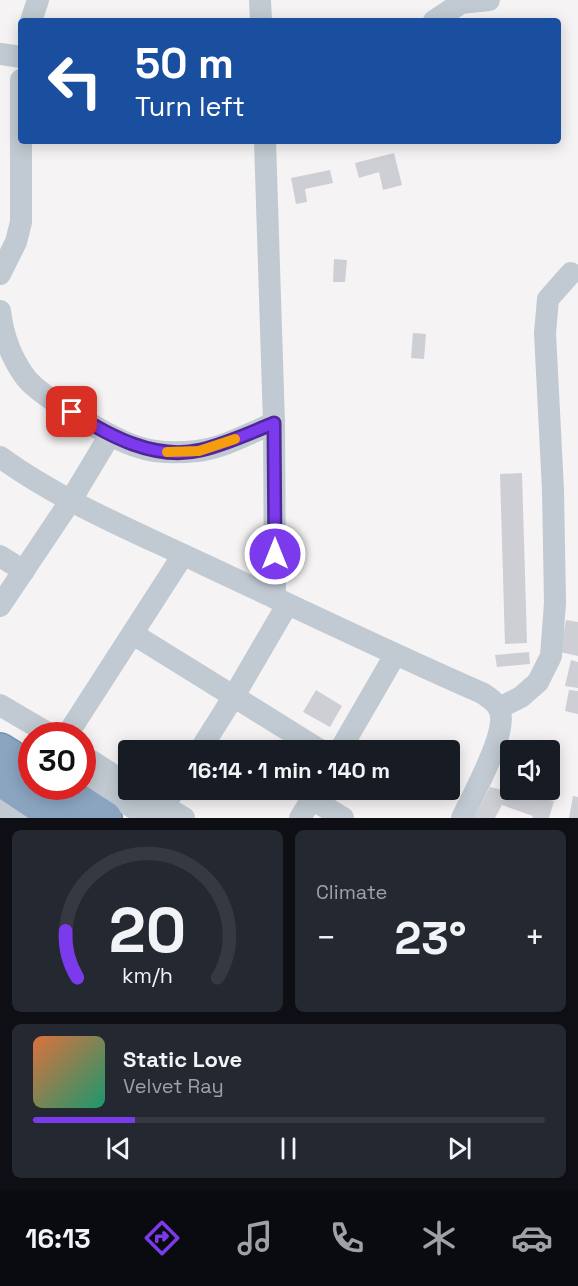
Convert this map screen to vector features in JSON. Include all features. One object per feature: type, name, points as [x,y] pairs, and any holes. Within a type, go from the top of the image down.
[{"type":"highway","points":[[0,750],[18,761]]},
{"type":"highway","points":[[0,779],[58,818]]},
{"type":"highway","points":[[77,800],[105,818]]},
{"type":"street","points":[[32,18],[38,0]]},
{"type":"street","points":[[260,0],[261,18]]},
{"type":"street","points":[[438,18],[461,3],[489,0]]},
{"type":"street","points":[[0,54],[18,57]]},
{"type":"street","points":[[0,274],[16,242],[21,222],[21,144]]},
{"type":"street","points":[[206,740],[234,696],[281,602],[265,144]]},
{"type":"street","points":[[499,708],[521,697],[538,682],[551,656],[555,603],[545,333],[548,299],[571,273]]},
{"type":"street","points":[[0,311],[3,333],[13,357],[28,380],[67,409],[110,435],[138,447],[171,452],[199,451],[274,423]]},
{"type":"street","points":[[0,606],[71,500],[110,435]]},
{"type":"street","points":[[0,457],[26,476],[71,500],[281,602],[492,699],[499,708],[502,719],[500,731],[493,752],[462,818]]},
{"type":"street","points":[[75,722],[183,555]]},
{"type":"street","points":[[0,556],[24,571]]},
{"type":"street","points":[[133,634],[304,740]]},
{"type":"street","points":[[346,740],[395,655]]},
{"type":"street","points":[[0,705],[29,722]]},
{"type":"street","points":[[0,721],[18,733]]},
{"type":"street","points":[[96,764],[118,778]]},
{"type":"street","points":[[96,781],[184,818]]},
{"type":"street","points":[[310,802],[343,818]]},
{"type":"street","points":[[0,805],[20,818]]},
{"type":"building","points":[[394,153],[402,185],[383,190],[379,172],[359,178],[355,163]]},
{"type":"building","points":[[330,170],[333,183],[305,189],[307,202],[296,204],[291,178]]},
{"type":"building","points":[[334,259],[347,260],[345,282],[333,282]]},
{"type":"building","points":[[413,333],[426,334],[424,359],[411,358]]},
{"type":"building","points":[[522,473],[527,643],[505,644],[500,474]]},
{"type":"building","points":[[566,620],[578,622],[578,656],[560,652]]},
{"type":"building","points":[[529,652],[530,664],[497,667],[495,655]]},
{"type":"building","points":[[571,660],[578,662],[578,688],[565,686]]},
{"type":"building","points":[[316,690],[342,706],[330,727],[303,712]]},
{"type":"building","points":[[569,690],[578,691],[578,714],[565,711]]},
{"type":"building","points":[[490,787],[500,789],[500,800],[554,801],[549,818],[532,818],[533,816],[502,805],[495,818],[474,818]]},
{"type":"building","points":[[573,796],[578,797],[578,818],[569,818]]},
{"type":"slow traffic","points":[[167,452],[199,451],[235,439]]},
{"type":"route","points":[[72,412],[110,435],[138,447],[171,452],[199,451],[274,423],[275,554]]}]
